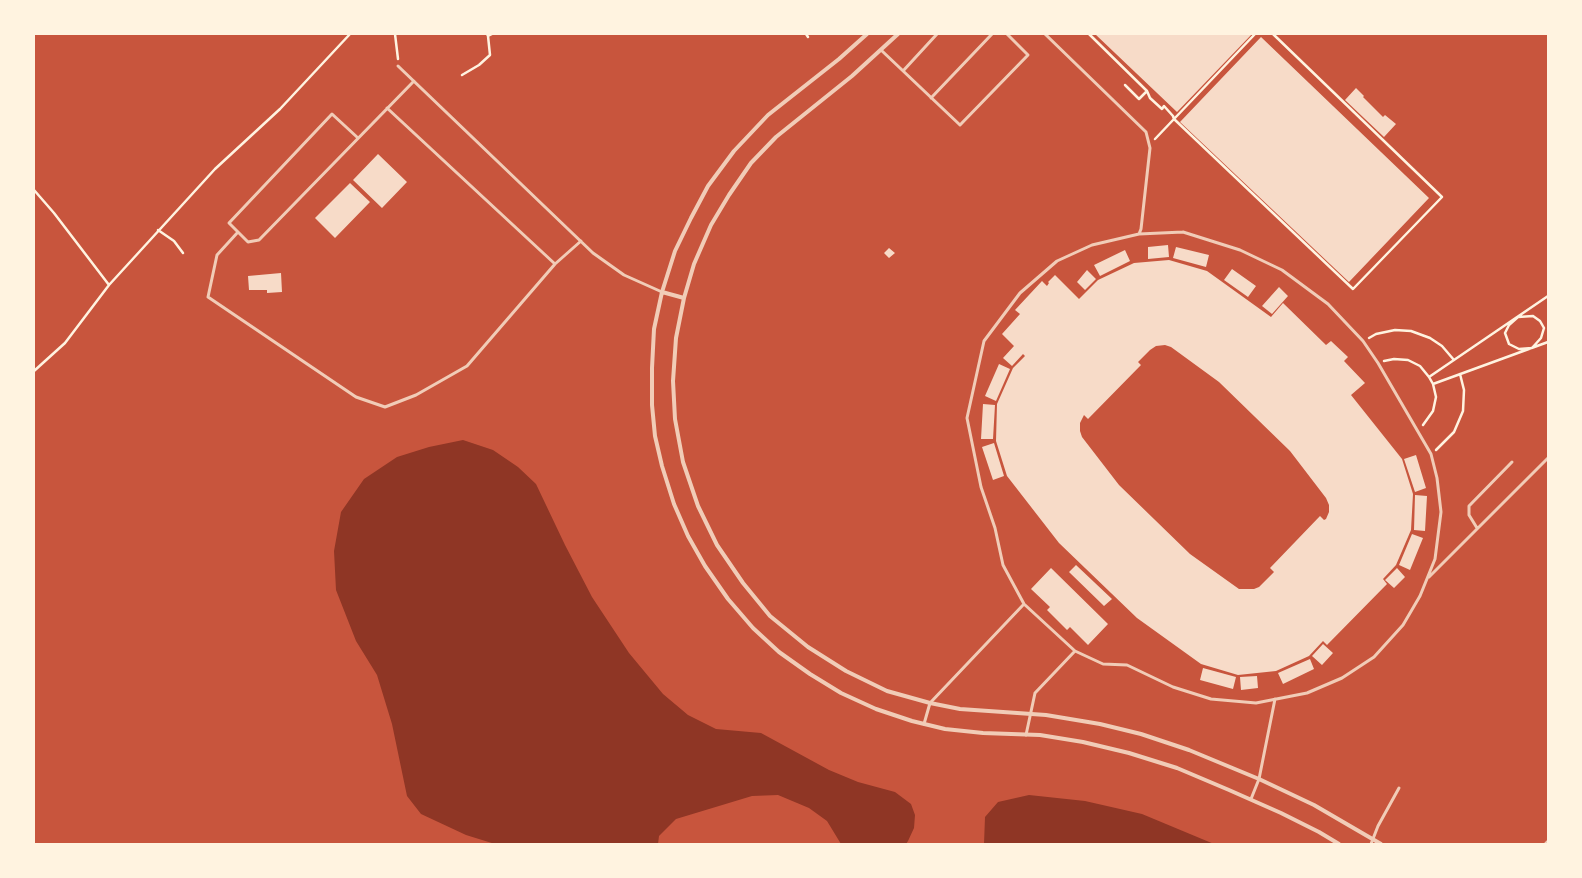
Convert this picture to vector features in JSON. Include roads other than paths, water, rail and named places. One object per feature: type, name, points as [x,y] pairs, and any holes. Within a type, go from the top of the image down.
[{"type":"street","points":[[867,34],[839,59],[768,115],[734,151],[708,186],[691,218],[675,251],[662,292],[654,329],[652,368],[652,405],[655,436],[662,466],[674,504],[688,536],[705,566],[728,599],[753,628],[779,652],[810,674],[841,693],[876,709],[945,729],[1026,735],[1083,742],[1129,753],[1177,768],[1251,799],[1319,832],[1339,844]]},
{"type":"street","points":[[898,34],[852,76],[776,137],[751,163],[711,225],[694,264],[684,298],[675,345],[673,381],[675,419],[683,462],[698,506],[717,545],[743,583],[770,616],[808,647],[846,671],[887,691],[930,703],[960,709],[1046,715],[1100,724],[1141,734],[1188,750],[1259,779],[1314,805],[1381,844]]},
{"type":"street","points":[[662,292],[684,298]]},
{"type":"lane","points":[[903,70],[937,34]]},
{"type":"lane","points":[[931,98],[992,34]]},
{"type":"lane","points":[[880,50],[960,125],[1028,54],[1007,34]]},
{"type":"lane","points":[[1045,34],[1146,132],[1150,148],[1142,229],[1138,234]]},
{"type":"lane","points":[[398,66],[594,253],[624,275],[662,292]]},
{"type":"lane","points":[[358,138],[332,114],[229,223],[248,242],[259,240],[414,81]]},
{"type":"lane","points":[[387,108],[555,264]]},
{"type":"lane","points":[[238,232],[217,256],[208,296],[356,397],[385,407],[416,395],[467,366],[555,264],[582,241]]},
{"type":"lane","points":[[1183,232],[1240,250],[1282,270],[1328,304],[1363,341],[1378,363],[1431,454],[1437,478],[1441,512],[1435,559],[1420,596],[1403,625],[1374,657],[1342,678],[1307,693],[1256,703],[1211,698],[1173,687],[1127,665],[1103,664],[1075,652],[1024,604],[1003,564],[996,528],[981,487],[967,418],[984,341],[1020,293],[1058,261],[1092,245],[1138,234],[1183,232]]},
{"type":"lane","points":[[1427,578],[1548,458]]},
{"type":"lane","points":[[1477,528],[1469,514],[1469,506],[1512,462]]},
{"type":"lane","points":[[924,724],[930,703],[1024,604]]},
{"type":"lane","points":[[1026,735],[1036,693],[1075,652]]},
{"type":"lane","points":[[1251,799],[1259,779],[1276,699]]},
{"type":"lane","points":[[1371,844],[1378,826],[1399,788]]}]
